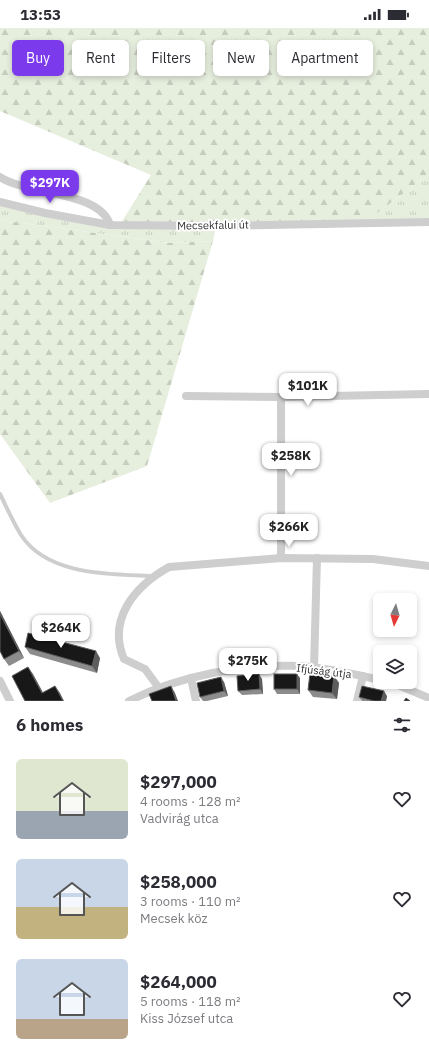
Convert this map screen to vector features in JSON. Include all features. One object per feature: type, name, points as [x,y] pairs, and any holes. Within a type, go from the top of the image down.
[{"type":"street","points":[[0,177],[25,187],[91,204],[101,210],[108,218],[110,225]]},
{"type":"street","name":"Mecsekfalui út","points":[[0,202],[58,216],[110,225],[209,226],[429,222]]},
{"type":"street","points":[[186,396],[281,397],[429,394]]},
{"type":"street","points":[[281,397],[281,558]]},
{"type":"street","points":[[159,688],[145,669],[124,659],[118,645],[121,616],[131,599],[154,576],[168,567],[281,558],[373,558],[429,566]]},
{"type":"street","points":[[314,668],[317,558]]},
{"type":"street","name":"Ifjúság útja","points":[[129,701],[159,688],[191,678],[249,668],[289,666],[314,668],[373,678]]},
{"type":"street","points":[[357,701],[363,676]]},
{"type":"street","points":[[191,678],[196,701]]},
{"type":"street","points":[[0,682],[10,701]]},
{"type":"street","points":[[408,689],[429,698]]},
{"type":"lane","points":[[0,494],[22,536],[44,558],[96,574],[154,576]]},
{"type":"green space","points":[[0,28],[429,28],[429,174],[365,222],[119,226],[151,175],[0,111]]},
{"type":"green space","points":[[429,174],[429,222],[365,222]]},
{"type":"green space","points":[[0,202],[79,221],[216,226],[213,241],[169,243],[0,220]]},
{"type":"green space","points":[[0,220],[169,243],[213,241],[147,466],[50,503],[0,434]]},
{"type":"building","points":[[0,614],[19,651],[4,659],[0,651]]},
{"type":"building","points":[[28,633],[96,651],[92,666],[25,647]]},
{"type":"building","points":[[28,667],[42,693],[55,686],[63,701],[25,701],[12,676]]},
{"type":"building","points":[[310,673],[334,676],[332,693],[308,690]]},
{"type":"building","points":[[259,674],[260,689],[238,691],[237,676]]},
{"type":"building","points":[[274,674],[297,674],[297,689],[274,689]]},
{"type":"building","points":[[221,677],[224,691],[200,697],[197,683]]},
{"type":"building","points":[[171,686],[176,701],[152,701],[149,694]]},
{"type":"building","points":[[362,686],[384,691],[381,701],[374,701],[359,697]]}]
